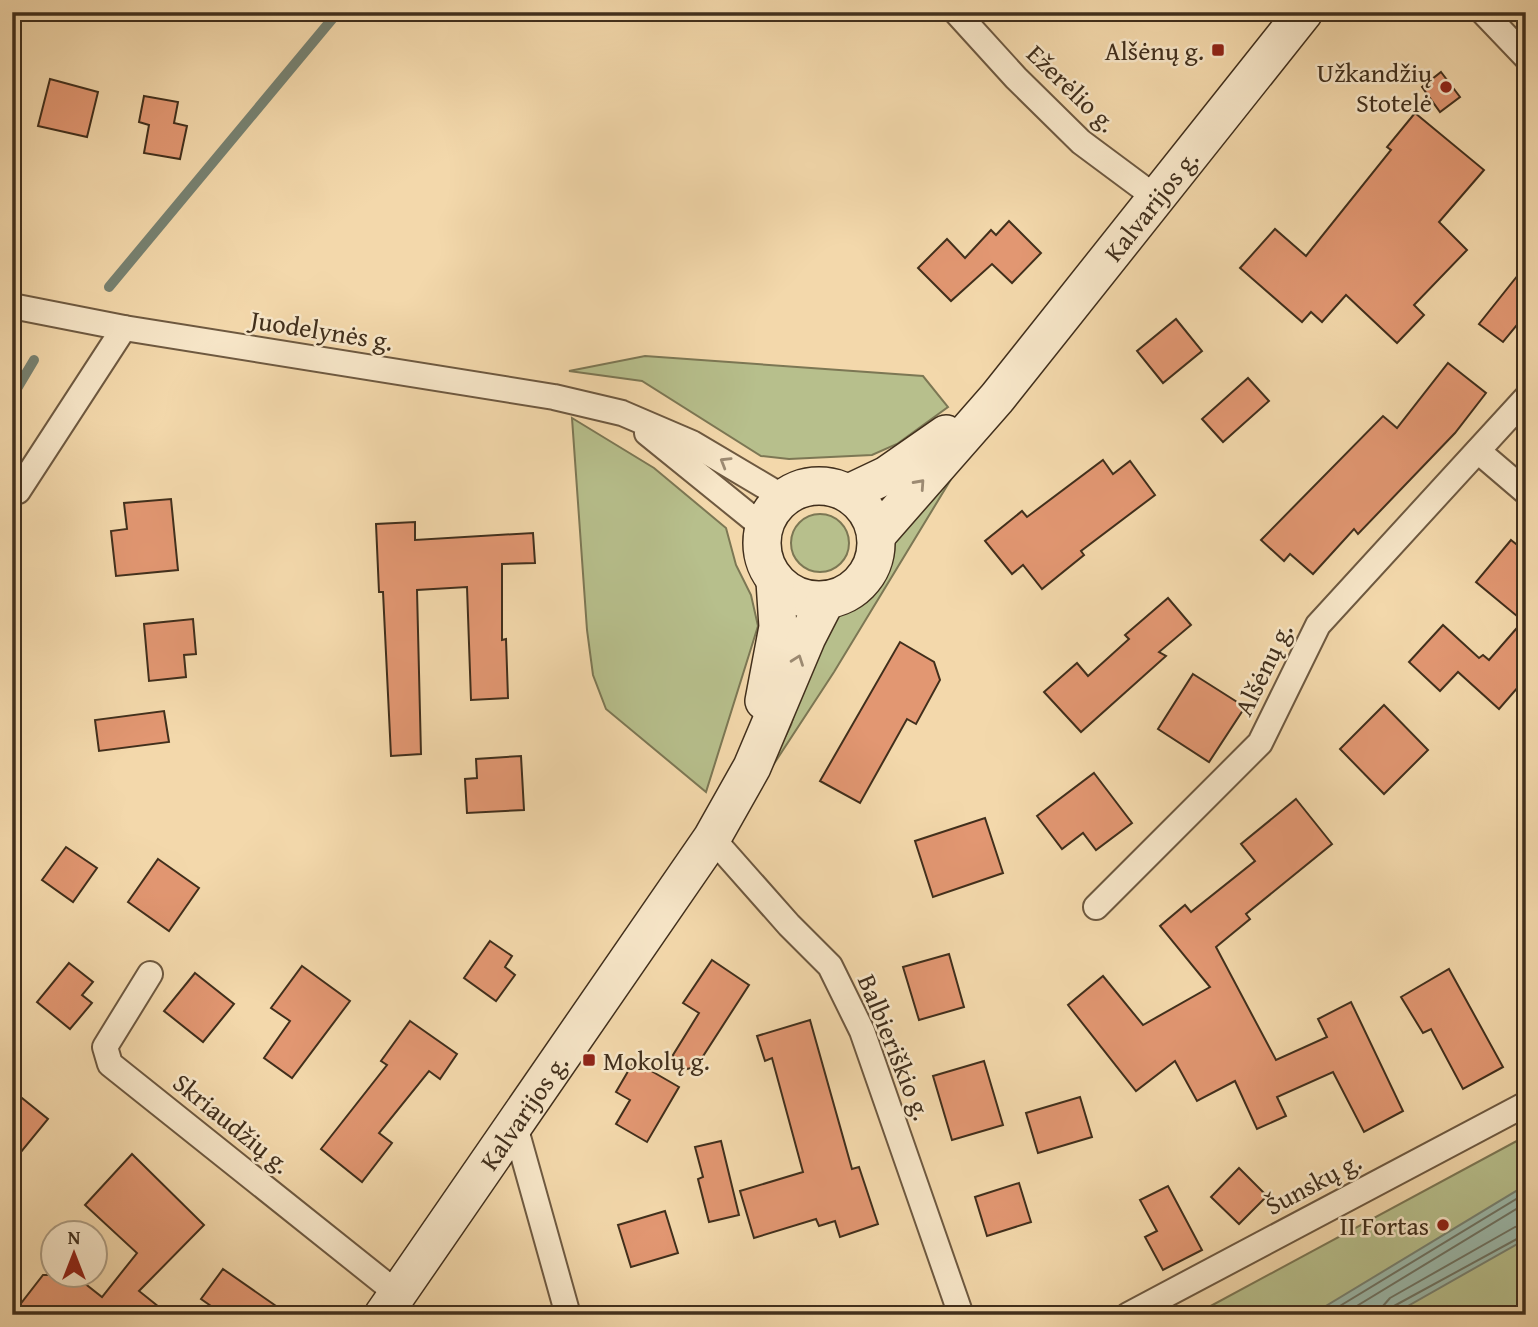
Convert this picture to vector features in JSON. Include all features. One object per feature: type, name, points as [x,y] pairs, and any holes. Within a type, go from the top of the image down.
[{"type":"main road","name":"Kalvarijos g.","points":[[876,536],[997,398],[1154,197],[1304,12]]},
{"type":"main road","name":"Kalvarijos g.","points":[[849,494],[887,475],[997,398]]},
{"type":"main road","points":[[816,485],[849,494],[862,505],[876,536],[875,554],[869,571],[858,585],[844,595],[826,600],[807,599],[789,592],[775,580],[763,555],[763,527],[771,510],[783,497],[816,485]]},
{"type":"main road","name":"Kalvarijos g.","points":[[752,767],[778,627],[775,580]]},
{"type":"main road","name":"Kalvarijos g.","points":[[391,1304],[712,838],[752,767],[807,637],[826,600]]},
{"type":"street","name":"Ežerėlio g.","points":[[956,12],[1016,78],[1081,142],[1154,197]]},
{"type":"street","points":[[1483,12],[1526,58]]},
{"type":"street","name":"Juodelynės g.","points":[[12,306],[124,328],[554,397],[622,413],[692,443],[783,497]]},
{"type":"street","points":[[12,492],[18,491],[124,328]]},
{"type":"street","name":"Alšėnų g.","points":[[1096,908],[1260,743],[1318,625],[1526,398]]},
{"type":"street","name":"Juodelynės g.","points":[[622,413],[763,527]]},
{"type":"street","points":[[1478,452],[1526,492]]},
{"type":"street","name":"Balbieriškio g.","points":[[712,838],[789,925],[830,966],[862,1031],[961,1315]]},
{"type":"street","name":"Skriaudžių g.","points":[[150,974],[105,1047],[110,1064],[391,1304]]},
{"type":"street","name":"Šunskų g.","points":[[1128,1315],[1526,1104]]},
{"type":"street","points":[[515,1126],[568,1315]]},
{"type":"green space","points":[[645,356],[923,376],[948,407],[897,444],[872,455],[789,459],[761,456],[642,381],[569,371]]},
{"type":"green space","points":[[572,418],[654,468],[726,528],[736,565],[751,595],[758,626],[706,792],[606,709],[593,675],[587,630]]},
{"type":"green space","points":[[956,471],[834,672],[766,776],[791,725],[811,659],[826,625],[841,612],[869,597],[886,578],[898,525]]},
{"type":"green space","points":[[814,514],[826,514],[841,522],[849,537],[849,549],[841,564],[826,572],[814,572],[799,564],[791,549],[791,537],[799,522]]},
{"type":"green space","name":"II Fortas","points":[[1526,1136],[1526,1315],[1194,1315]]},
{"type":"water","points":[[1526,1185],[1526,1239],[1392,1315],[1311,1315]]},
{"type":"building","points":[[1441,72],[1460,97],[1440,112],[1422,87]]},
{"type":"building","points":[[50,79],[98,92],[87,137],[38,126]]},
{"type":"building","points":[[144,96],[178,102],[174,123],[187,126],[180,159],[144,153],[149,125],[139,122]]},
{"type":"building","points":[[1415,113],[1484,170],[1439,222],[1467,250],[1414,305],[1424,315],[1397,343],[1346,295],[1322,322],[1311,312],[1302,322],[1240,268],[1275,229],[1306,256],[1391,150],[1387,147]]},
{"type":"building","points":[[1009,221],[1041,253],[1012,283],[992,264],[951,301],[918,268],[947,239],[965,258],[991,230],[996,235]]},
{"type":"building","points":[[1526,265],[1526,314],[1503,342],[1479,324]]},
{"type":"building","points":[[1176,319],[1202,351],[1163,383],[1137,351]]},
{"type":"building","points":[[1448,363],[1486,393],[1455,433],[1358,534],[1354,529],[1313,574],[1290,554],[1284,561],[1261,540],[1383,416],[1397,428]]},
{"type":"building","points":[[1248,378],[1269,401],[1223,442],[1202,419]]},
{"type":"building","points":[[1103,460],[1113,474],[1130,461],[1155,495],[1081,551],[1084,555],[1042,589],[1023,565],[1012,574],[985,541],[1022,511],[1027,517]]},
{"type":"building","points":[[171,499],[178,570],[116,576],[111,531],[127,529],[124,503]]},
{"type":"building","points":[[415,522],[415,540],[533,533],[535,563],[502,564],[502,640],[506,639],[508,698],[471,700],[467,587],[417,590],[421,754],[391,756],[383,592],[379,592],[376,524]]},
{"type":"building","points":[[1511,540],[1526,552],[1526,678],[1499,709],[1458,672],[1440,691],[1409,662],[1443,625],[1479,658],[1483,655],[1489,660],[1523,621],[1476,582]]},
{"type":"building","points":[[1168,598],[1191,625],[1159,652],[1166,656],[1081,732],[1044,692],[1077,663],[1088,676],[1129,639],[1125,635]]},
{"type":"building","points":[[193,619],[196,654],[184,655],[186,677],[149,681],[144,624]]},
{"type":"building","points":[[900,642],[934,662],[940,680],[916,724],[907,719],[860,803],[820,781]]},
{"type":"building","points":[[1193,674],[1245,707],[1209,762],[1158,729]]},
{"type":"building","points":[[1384,705],[1428,750],[1384,794],[1340,749]]},
{"type":"building","points":[[164,711],[169,742],[99,751],[95,720]]},
{"type":"building","points":[[521,756],[524,810],[467,813],[465,779],[477,778],[476,759]]},
{"type":"building","points":[[1094,773],[1132,823],[1096,850],[1083,833],[1062,849],[1037,816]]},
{"type":"building","points":[[1296,799],[1332,844],[1246,914],[1250,919],[1216,947],[1276,1060],[1327,1037],[1318,1019],[1351,1002],[1403,1111],[1364,1132],[1333,1072],[1277,1097],[1286,1116],[1257,1129],[1235,1081],[1197,1101],[1175,1061],[1136,1091],[1068,1005],[1103,976],[1143,1025],[1210,987],[1160,926],[1185,905],[1191,912],[1255,861],[1241,844]]},
{"type":"building","points":[[985,818],[1003,873],[933,897],[915,841]]},
{"type":"building","points":[[66,847],[97,868],[73,902],[42,880]]},
{"type":"building","points":[[158,859],[199,888],[169,931],[128,902]]},
{"type":"building","points":[[490,941],[512,956],[505,967],[515,975],[496,1001],[464,978]]},
{"type":"building","points":[[949,954],[964,1007],[919,1020],[903,967]]},
{"type":"building","points":[[712,960],[749,985],[696,1067],[677,1071],[673,1055],[699,1013],[683,1003]]},
{"type":"building","points":[[69,963],[93,982],[82,995],[92,1003],[70,1029],[37,1002]]},
{"type":"building","points":[[302,966],[350,1001],[292,1078],[264,1058],[290,1021],[271,1008]]},
{"type":"building","points":[[1449,969],[1503,1067],[1463,1089],[1431,1029],[1423,1033],[1401,997]]},
{"type":"building","points":[[195,973],[234,1004],[203,1042],[164,1011]]},
{"type":"building","points":[[810,1020],[852,1169],[859,1167],[878,1224],[840,1237],[835,1221],[819,1226],[816,1219],[754,1238],[740,1191],[803,1172],[772,1058],[765,1061],[757,1036]]},
{"type":"building","points":[[410,1021],[457,1054],[440,1079],[429,1071],[379,1133],[392,1143],[362,1182],[321,1149],[387,1065],[381,1061]]},
{"type":"building","points":[[634,1061],[679,1087],[647,1142],[616,1124],[630,1100],[616,1092]]},
{"type":"building","points":[[984,1061],[1003,1125],[952,1140],[933,1076]]},
{"type":"building","points":[[12,1090],[48,1119],[12,1163]]},
{"type":"building","points":[[1080,1097],[1092,1137],[1038,1153],[1026,1113]]},
{"type":"building","points":[[721,1141],[739,1215],[709,1222],[698,1179],[703,1177],[695,1147]]},
{"type":"building","points":[[132,1154],[204,1225],[139,1291],[169,1315],[12,1315],[38,1281],[38,1288],[91,1288],[102,1297],[137,1253],[108,1226],[108,1218],[99,1218],[85,1205]]},
{"type":"building","points":[[1239,1168],[1267,1196],[1239,1224],[1211,1197]]},
{"type":"building","points":[[1019,1183],[1031,1222],[987,1236],[975,1197]]},
{"type":"building","points":[[1168,1186],[1202,1250],[1163,1270],[1145,1237],[1157,1231],[1140,1200]]},
{"type":"building","points":[[665,1211],[678,1253],[631,1267],[618,1225]]},
{"type":"building","points":[[223,1269],[289,1315],[224,1315],[201,1299]]},
{"type":"waterway","points":[[109,287],[338,12]]},
{"type":"waterway","points":[[12,397],[34,360]]},
{"type":"place","name":"Alšėnų g.","points":[[1218,50]]},
{"type":"place","name":"Užkandžių Stotelė","points":[[1446,87]]},
{"type":"place","name":"Mokolų g.","points":[[589,1060]]},
{"type":"place","name":"II Fortas","points":[[1443,1225]]}]
